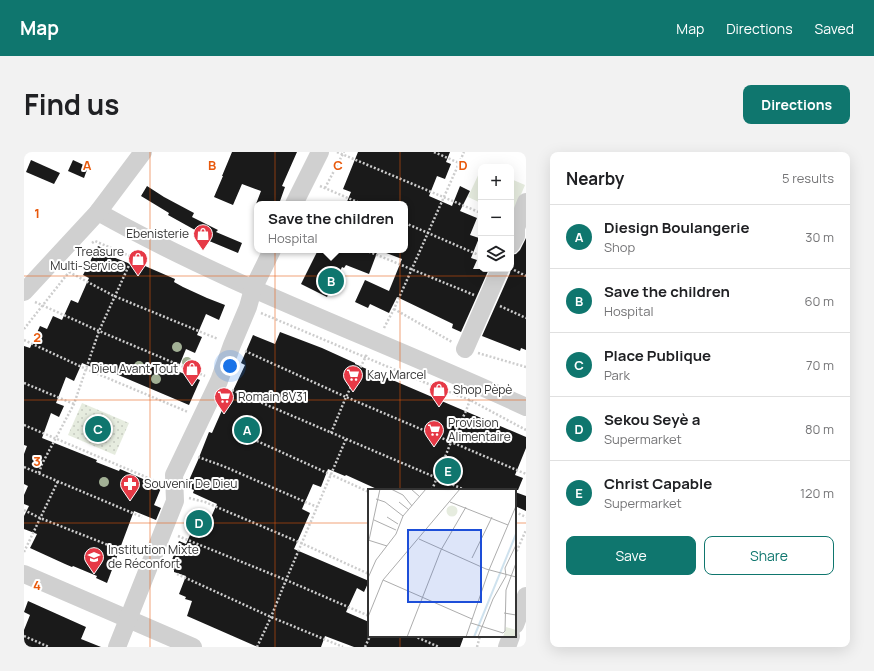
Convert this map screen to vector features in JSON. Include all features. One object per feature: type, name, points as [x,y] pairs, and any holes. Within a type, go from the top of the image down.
[{"type":"street","points":[[27,296],[98,212],[143,152]]},
{"type":"street","points":[[295,201],[320,152]]},
{"type":"street","points":[[514,240],[516,236],[516,228],[526,202]]},
{"type":"street","points":[[98,212],[144,238],[254,289],[526,407]]},
{"type":"street","points":[[117,647],[175,501],[174,475],[219,382],[254,289],[271,253]]},
{"type":"street","points":[[465,349],[499,272]]},
{"type":"street","points":[[24,574],[193,647]]},
{"type":"street","points":[[516,622],[526,596]]},
{"type":"street","points":[[507,647],[511,637]]},
{"type":"path","points":[[337,152],[343,153],[478,212]]},
{"type":"path","points":[[434,152],[459,163]]},
{"type":"path","points":[[331,433],[365,357],[394,309],[464,152]]},
{"type":"path","points":[[325,188],[343,153]]},
{"type":"path","points":[[306,179],[355,201]]},
{"type":"path","points":[[408,224],[478,255]]},
{"type":"path","points":[[39,473],[42,464],[74,404],[99,331],[132,257],[144,238]]},
{"type":"path","points":[[89,245],[95,241],[132,257]]},
{"type":"path","points":[[372,253],[526,318]]},
{"type":"path","points":[[24,329],[69,272],[80,255]]},
{"type":"path","points":[[514,270],[526,276]]},
{"type":"path","points":[[69,272],[114,296],[232,345],[346,397],[526,474]]},
{"type":"path","points":[[27,296],[99,331],[463,489]]},
{"type":"path","points":[[248,307],[470,400],[526,430]]},
{"type":"path","points":[[24,340],[86,369],[202,418]]},
{"type":"path","points":[[24,383],[74,404]]},
{"type":"path","points":[[432,489],[451,442],[466,411]]},
{"type":"path","points":[[24,425],[301,543],[368,574]]},
{"type":"path","points":[[235,431],[368,492]]},
{"type":"path","points":[[257,647],[272,617],[301,543],[346,439]]},
{"type":"path","points":[[185,453],[223,466],[317,507]]},
{"type":"path","points":[[24,467],[142,517]]},
{"type":"path","points":[[24,552],[58,481]]},
{"type":"path","points":[[24,510],[40,518],[151,562]]},
{"type":"path","points":[[516,512],[526,516]]},
{"type":"path","points":[[164,530],[368,616]]},
{"type":"path","points":[[516,552],[526,530]]},
{"type":"path","points":[[177,574],[343,647]]},
{"type":"path","points":[[24,636],[49,647]]},
{"type":"path","points":[[365,647],[370,637]]},
{"type":"path","points":[[416,637],[439,647]]},
{"type":"path","points":[[476,647],[480,637]]},
{"type":"shaded area","points":[[478,175],[478,202],[468,197]]},
{"type":"shaded area","points":[[514,180],[525,185],[514,211]]},
{"type":"shaded area","points":[[82,403],[129,423],[115,455],[68,435]]},
{"type":"building","points":[[232,152],[297,152],[282,186],[285,187],[280,201],[257,201],[261,191],[242,184],[233,205],[214,197]]},
{"type":"building","points":[[358,152],[450,152],[446,162],[451,164],[445,179],[437,176],[429,196],[452,206],[460,186],[470,191],[460,211],[477,218],[470,235],[478,238],[471,258],[477,260],[473,269],[478,269],[478,272],[488,272],[461,332],[452,328],[453,324],[397,297],[389,313],[370,304],[368,308],[355,302],[365,280],[389,291],[402,259],[386,253],[408,253],[408,201],[347,201],[351,192],[343,189]]},
{"type":"building","points":[[31,160],[60,173],[54,184],[26,172]]},
{"type":"building","points":[[73,160],[88,167],[84,178],[68,171]]},
{"type":"building","points":[[147,186],[194,213],[192,217],[218,230],[216,232],[242,243],[238,253],[202,238],[204,235],[168,215],[169,213],[141,196]]},
{"type":"building","points":[[526,238],[526,350],[521,348],[520,351],[482,336],[510,272],[514,272],[514,254],[520,250]]},
{"type":"building","points":[[98,246],[110,251],[108,255],[133,265],[134,263],[137,265],[138,263],[175,279],[174,282],[183,287],[225,305],[219,320],[206,314],[197,335],[202,337],[195,353],[186,349],[177,371],[200,380],[189,405],[116,374],[107,371],[106,373],[82,363],[74,381],[66,377],[56,403],[64,406],[59,417],[51,413],[42,438],[97,460],[96,462],[119,471],[120,469],[161,488],[154,505],[161,508],[156,520],[134,511],[107,583],[96,578],[97,576],[73,566],[72,567],[30,548],[37,534],[24,529],[24,516],[29,506],[24,504],[24,495],[28,486],[24,484],[24,454],[27,446],[24,445],[24,346],[30,348],[40,326],[47,329],[53,316],[62,320],[71,300],[78,303],[89,278],[83,275]]},
{"type":"building","points":[[316,253],[377,253],[369,274],[346,265],[344,268],[342,267],[327,297],[301,284]]},
{"type":"building","points":[[280,332],[322,348],[355,364],[526,437],[526,448],[515,475],[523,478],[518,490],[377,489],[346,475],[345,476],[328,469],[321,487],[313,484],[302,509],[310,513],[294,549],[368,581],[364,592],[357,588],[346,612],[368,622],[368,637],[464,637],[460,647],[354,647],[325,636],[321,647],[258,647],[187,616],[192,601],[185,599],[186,597],[179,594],[186,576],[174,572],[174,570],[169,568],[179,541],[186,544],[194,526],[196,526],[199,520],[208,524],[217,504],[193,493],[194,490],[186,487],[209,432],[212,433],[223,408],[222,407],[229,393],[231,395],[245,365],[241,363],[253,335],[275,344]]},
{"type":"building","points":[[516,492],[526,496],[526,511],[516,506]]},
{"type":"building","points":[[28,601],[86,627],[81,639],[101,647],[24,647],[24,630],[30,615],[24,612]]},
{"type":"place","name":"Ebenisterie","points":[[203,251]]},
{"type":"place","name":"Treasure Multi-Service","points":[[138,276]]},
{"type":"place","name":"Save the children","points":[[331,281]]},
{"type":"place","name":"Dieu Avant Tout","points":[[192,386]]},
{"type":"place","name":"Kay Marcel","points":[[353,392]]},
{"type":"place","name":"Shop Pèpè","points":[[439,407]]},
{"type":"place","name":"Romain 8V31","points":[[224,414]]},
{"type":"place","name":"Place Publique","points":[[98,429]]},
{"type":"place","name":"Diesign Boulangerie","points":[[247,430]]},
{"type":"place","name":"Provision Alimentaire","points":[[434,447]]},
{"type":"place","name":"Christ Capable","points":[[448,471]]},
{"type":"place","name":"Souvenir De Dieu","points":[[130,501]]},
{"type":"place","name":"Sekou Seyè a","points":[[199,523]]},
{"type":"place","name":"Institution Mixte de Réconfort","points":[[94,574]]}]
